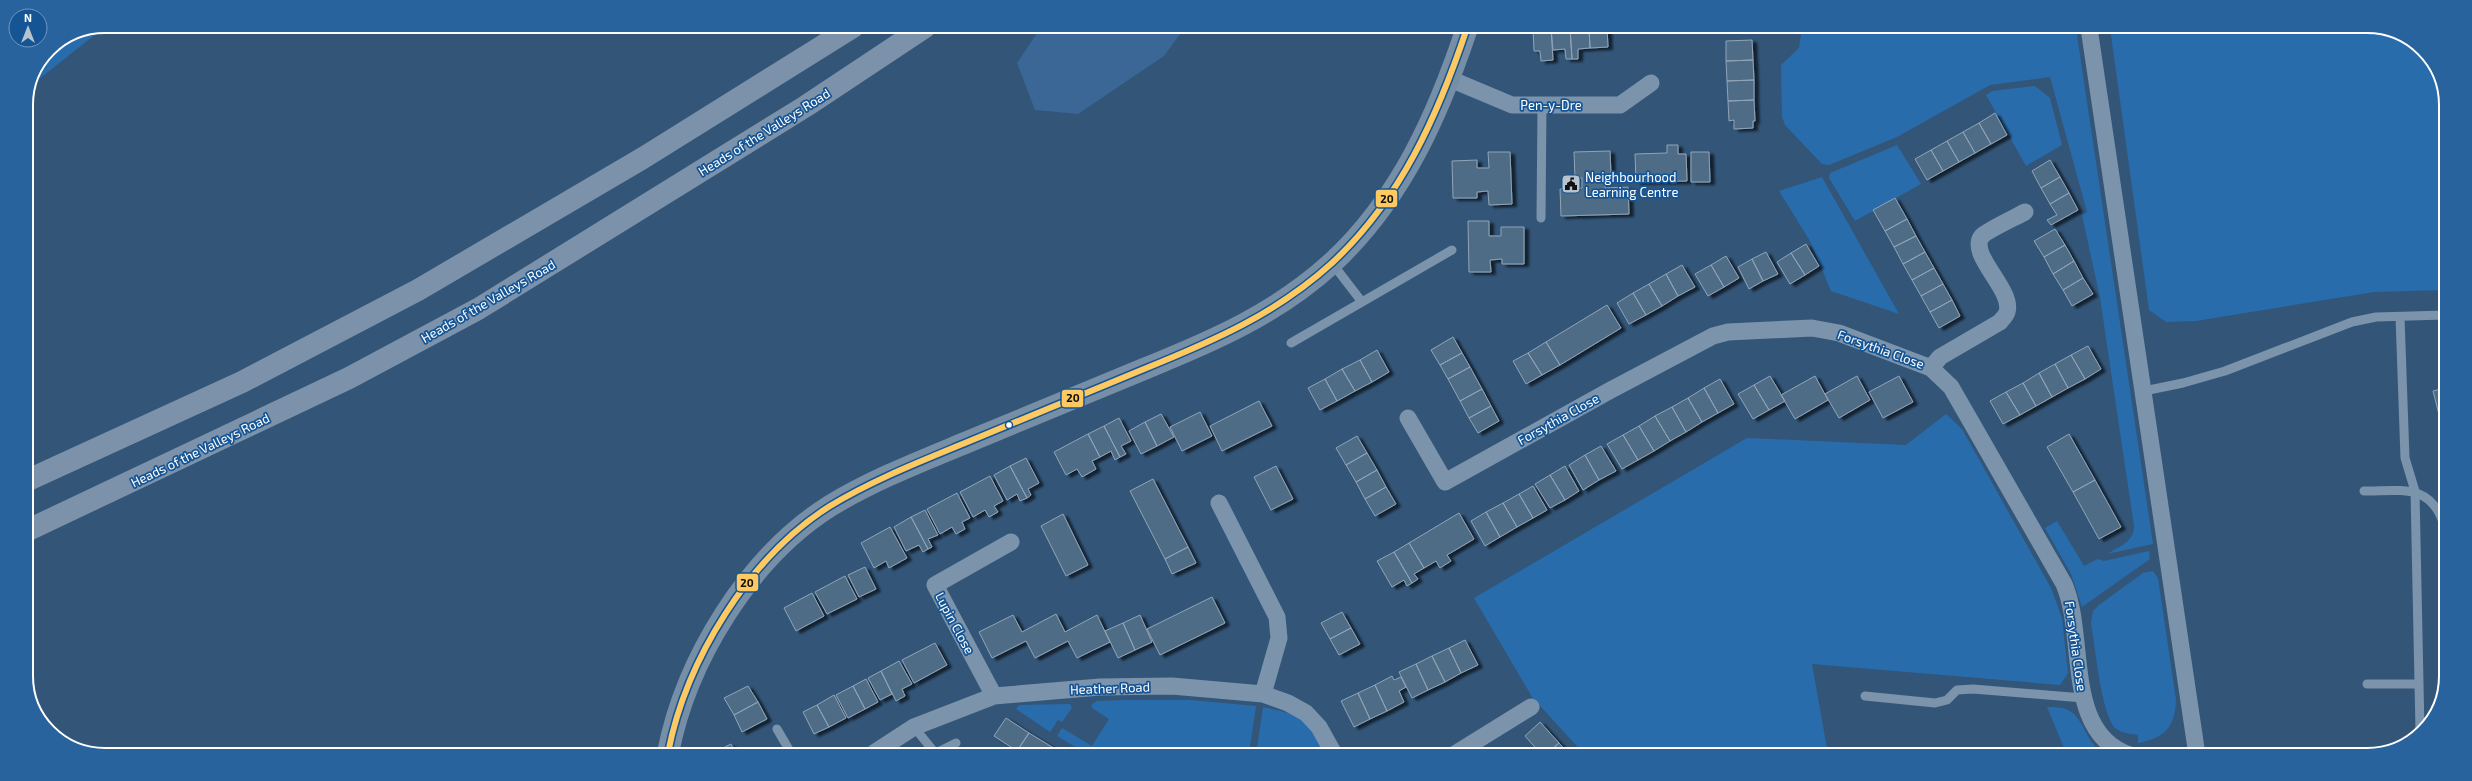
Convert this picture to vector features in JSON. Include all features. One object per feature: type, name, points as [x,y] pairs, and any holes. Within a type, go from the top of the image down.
[{"type":"highway","points":[[33,478],[242,382],[418,290],[643,158],[843,33]]},
{"type":"highway","name":"Heads of the Valleys Road","points":[[33,528],[342,382],[478,309],[806,106],[916,33]]},
{"type":"street","points":[[669,748],[682,699],[701,656],[723,618],[755,574],[791,536],[829,507],[882,477],[1222,337],[1278,304],[1332,262],[1393,191],[1437,112],[1465,33]]},
{"type":"street","points":[[2090,33],[2196,748]]},
{"type":"street","name":"Pen-y-Dre","points":[[1450,79],[1512,105],[1620,105],[1651,83]]},
{"type":"street","points":[[1931,368],[1940,357],[2000,322],[2007,313],[2007,304],[2002,290],[1981,254],[1978,245],[1982,236],[2025,212]]},
{"type":"street","name":"Forsythia Close","points":[[1408,418],[1445,482],[1712,336],[1728,332],[1812,328],[1839,333],[1931,368],[1955,393],[2064,584],[2071,600],[2084,698],[2090,721],[2103,739],[2118,748]]},
{"type":"street","points":[[1219,503],[1277,617],[1279,638],[1263,694]]},
{"type":"street","name":"Lupin Close","points":[[994,696],[935,585],[1011,542]]},
{"type":"street","name":"Heather Road","points":[[882,748],[914,727],[994,696],[1100,687],[1172,686],[1263,694],[1306,713],[1319,727],[1331,748]]},
{"type":"street","points":[[1465,748],[1531,707]]},
{"type":"lane","points":[[1541,218],[1542,105]]},
{"type":"lane","points":[[1291,343],[1452,250]]},
{"type":"lane","points":[[1332,262],[1362,302]]},
{"type":"lane","points":[[2144,391],[2183,383],[2226,371],[2352,322],[2376,316],[2439,314]]},
{"type":"lane","points":[[2400,316],[2405,458],[2415,491],[2420,725]]},
{"type":"lane","points":[[2364,491],[2415,491],[2439,508]]},
{"type":"lane","points":[[2367,684],[2419,684]]},
{"type":"lane","points":[[1864,696],[1935,703],[1947,700],[1957,690],[1973,689],[2084,698]]},
{"type":"lane","points":[[914,727],[932,748]]},
{"type":"lane","points":[[777,729],[787,748]]},
{"type":"lane","points":[[946,748],[956,743]]},
{"type":"shaded area","points":[[1037,33],[1181,33],[1164,56],[1078,114],[1035,110],[1017,63]]},
{"type":"shaded area","points":[[1801,33],[2077,33],[2153,544],[2107,554],[2129,540],[2132,536],[2134,526],[2100,298],[2082,215],[2087,212],[2050,77],[1990,85],[1897,137],[1829,165],[1822,164],[1785,125],[1782,117],[1781,65],[1799,48]]},
{"type":"shaded area","points":[[2111,33],[2368,33],[2386,35],[2395,38],[2411,48],[2421,57],[2434,77],[2439,100],[2439,290],[2374,292],[2196,321],[2166,322],[2149,310]]},
{"type":"shaded area","points":[[96,34],[37,81],[45,65],[57,51],[77,38]]},
{"type":"shaded area","points":[[2035,86],[2050,98],[2062,145],[2026,166],[1986,95],[1992,91]]},
{"type":"shaded area","points":[[1897,145],[1921,184],[1855,221],[1829,178],[1830,173]]},
{"type":"shaded area","points":[[1822,177],[1899,314],[1831,291],[1810,241],[1779,191]]},
{"type":"shaded area","points":[[1946,414],[1962,429],[2051,588],[2062,618],[2068,673],[2060,685],[1812,664],[1827,748],[1579,748],[1532,697],[1474,598],[1747,438],[1906,445]]},
{"type":"shaded area","points":[[2057,521],[2084,566],[2098,559],[2104,561],[2149,551],[2150,559],[2082,607],[2071,574],[2045,528]]},
{"type":"shaded area","points":[[2153,571],[2158,578],[2176,700],[2171,724],[2167,730],[2155,738],[2138,743],[2138,735],[2117,730],[2110,720],[2102,694],[2091,623],[2093,611],[2099,605],[2143,573]]},
{"type":"shaded area","points":[[1190,700],[1256,706],[1250,748],[1077,748],[1057,736],[1062,728],[1092,746],[1109,719],[1092,708],[1092,704],[1097,701]]},
{"type":"shaded area","points":[[1070,704],[1072,708],[1062,722],[1058,720],[1050,732],[1016,709],[1019,705]]},
{"type":"shaded area","points":[[1263,707],[1287,713],[1302,720],[1307,725],[1321,748],[1257,748]]},
{"type":"shaded area","points":[[2047,707],[2063,708],[2074,714],[2089,738],[2097,748],[2064,748]]},
{"type":"building","points":[[1533,33],[1551,33],[1553,60],[1541,61],[1540,51],[1534,51]]},
{"type":"building","points":[[1551,33],[1570,33],[1572,59],[1566,59],[1565,49],[1553,50]]},
{"type":"building","points":[[1570,33],[1589,33],[1590,48],[1578,49],[1578,59],[1572,59]]},
{"type":"building","points":[[1589,33],[1607,33],[1608,47],[1590,48]]},
{"type":"building","points":[[1752,40],[1753,60],[1726,61],[1726,41]]},
{"type":"building","points":[[1753,60],[1754,80],[1727,81],[1726,61]]},
{"type":"building","points":[[1754,80],[1754,100],[1728,101],[1727,81]]},
{"type":"building","points":[[1754,100],[1755,121],[1753,121],[1753,128],[1734,129],[1734,120],[1729,121],[1728,101]]},
{"type":"building","points":[[1995,113],[2007,135],[1991,144],[1979,123]]},
{"type":"building","points":[[1979,123],[1991,144],[1975,153],[1963,132]]},
{"type":"building","points":[[1963,132],[1975,153],[1959,162],[1947,141]]},
{"type":"building","points":[[1947,141],[1959,162],[1943,171],[1931,150]]},
{"type":"building","points":[[1667,145],[1678,145],[1678,154],[1686,154],[1687,181],[1636,182],[1635,154],[1667,153]]},
{"type":"building","points":[[1931,150],[1943,171],[1927,180],[1915,159]]},
{"type":"building","points":[[1610,151],[1611,175],[1604,175],[1605,188],[1628,187],[1629,214],[1561,216],[1560,189],[1582,188],[1582,178],[1575,178],[1574,152]]},
{"type":"building","points":[[1488,152],[1510,152],[1512,204],[1489,205],[1488,191],[1477,192],[1477,198],[1453,198],[1452,161],[1477,160],[1477,168],[1489,168]]},
{"type":"building","points":[[1691,152],[1709,152],[1710,182],[1691,182]]},
{"type":"building","points":[[2050,160],[2060,177],[2041,188],[2032,171]]},
{"type":"building","points":[[2060,177],[2069,193],[2050,204],[2041,188]]},
{"type":"building","points":[[2069,193],[2078,210],[2051,225],[2047,220],[2057,215],[2050,204]]},
{"type":"building","points":[[1895,198],[1907,219],[1885,231],[1873,210]]},
{"type":"building","points":[[1907,219],[1916,236],[1894,247],[1885,231]]},
{"type":"building","points":[[1468,221],[1489,221],[1489,236],[1501,236],[1501,227],[1524,227],[1524,264],[1502,264],[1502,259],[1490,260],[1491,272],[1469,272]]},
{"type":"building","points":[[2055,229],[2065,245],[2044,257],[2034,241]]},
{"type":"building","points":[[1916,236],[1925,252],[1903,264],[1894,247]]},
{"type":"building","points":[[1806,244],[1819,266],[1805,275],[1791,253]]},
{"type":"building","points":[[2065,245],[2074,261],[2053,274],[2044,257]]},
{"type":"building","points":[[1766,252],[1778,274],[1763,281],[1752,259]]},
{"type":"building","points":[[1925,252],[1934,268],[1912,280],[1903,264]]},
{"type":"building","points":[[1791,253],[1805,275],[1790,284],[1777,262]]},
{"type":"building","points":[[1726,256],[1739,278],[1724,287],[1711,265]]},
{"type":"building","points":[[1752,259],[1763,281],[1749,289],[1738,267]]},
{"type":"building","points":[[2074,261],[2083,278],[2063,290],[2053,274]]},
{"type":"building","points":[[1682,265],[1695,287],[1678,296],[1666,274]]},
{"type":"building","points":[[1711,265],[1724,287],[1708,296],[1695,274]]},
{"type":"building","points":[[1934,268],[1943,284],[1921,296],[1912,280]]},
{"type":"building","points":[[1666,274],[1678,296],[1662,306],[1649,284]]},
{"type":"building","points":[[2083,278],[2093,294],[2072,306],[2063,290]]},
{"type":"building","points":[[1649,284],[1662,306],[1646,315],[1633,293]]},
{"type":"building","points":[[1943,284],[1952,300],[1930,312],[1921,296]]},
{"type":"building","points":[[1633,293],[1646,315],[1629,324],[1617,303]]},
{"type":"building","points":[[1952,300],[1960,316],[1939,328],[1930,312]]},
{"type":"building","points":[[1607,305],[1621,328],[1560,365],[1546,342]]},
{"type":"building","points":[[1453,337],[1462,353],[1440,365],[1431,350]]},
{"type":"building","points":[[1546,342],[1560,365],[1542,375],[1528,353]]},
{"type":"building","points":[[2088,346],[2101,369],[2085,379],[2071,355]]},
{"type":"building","points":[[1377,350],[1389,372],[1372,382],[1360,360]]},
{"type":"building","points":[[1462,353],[1470,367],[1448,379],[1440,365]]},
{"type":"building","points":[[1528,353],[1542,375],[1526,384],[1513,361]]},
{"type":"building","points":[[2071,355],[2085,379],[2068,388],[2055,364]]},
{"type":"building","points":[[1360,360],[1372,382],[1355,391],[1342,369]]},
{"type":"building","points":[[2055,364],[2068,388],[2052,397],[2039,373]]},
{"type":"building","points":[[1470,367],[1482,389],[1460,401],[1448,379]]},
{"type":"building","points":[[1342,369],[1355,391],[1337,401],[1325,379]]},
{"type":"building","points":[[2039,373],[2052,397],[2036,406],[2023,383]]},
{"type":"building","points":[[1770,376],[1785,401],[1769,410],[1754,385]]},
{"type":"building","points":[[1815,376],[1828,400],[1795,419],[1781,395]]},
{"type":"building","points":[[1857,376],[1870,400],[1839,418],[1825,394]]},
{"type":"building","points":[[1899,376],[1913,402],[1883,418],[1869,392]]},
{"type":"building","points":[[1325,379],[1337,401],[1320,410],[1308,388]]},
{"type":"building","points":[[1720,379],[1734,404],[1718,413],[1704,388]]},
{"type":"building","points":[[2023,383],[2036,406],[2020,415],[2006,392]]},
{"type":"building","points":[[1754,385],[1769,410],[1753,419],[1738,394]]},
{"type":"building","points":[[1704,388],[1718,413],[1702,422],[1688,398]]},
{"type":"building","points":[[1482,389],[1491,406],[1469,418],[1460,401]]},
{"type":"building","points":[[2439,390],[2439,414],[2433,391]]},
{"type":"building","points":[[2006,392],[2020,415],[2003,424],[1990,401]]},
{"type":"building","points":[[1688,398],[1702,422],[1686,432],[1672,407]]},
{"type":"building","points":[[1259,401],[1272,426],[1222,451],[1210,426]]},
{"type":"building","points":[[1491,406],[1499,421],[1478,433],[1469,418]]},
{"type":"building","points":[[1672,407],[1686,432],[1670,441],[1655,416]]},
{"type":"building","points":[[1200,412],[1212,436],[1182,451],[1170,427]]},
{"type":"building","points":[[1161,414],[1174,437],[1157,446],[1145,422]]},
{"type":"building","points":[[1655,416],[1670,441],[1654,451],[1639,426]]},
{"type":"building","points":[[1119,418],[1131,441],[1121,446],[1126,454],[1120,457],[1104,426]]},
{"type":"building","points":[[1145,422],[1157,446],[1141,454],[1129,431]]},
{"type":"building","points":[[1104,426],[1120,457],[1115,460],[1111,451],[1100,457],[1088,434]]},
{"type":"building","points":[[1639,426],[1654,451],[1638,460],[1623,435]]},
{"type":"building","points":[[1088,434],[1100,457],[1092,461],[1096,469],[1082,477],[1077,469],[1066,475],[1054,452]]},
{"type":"building","points":[[2069,434],[2095,480],[2073,492],[2047,447]]},
{"type":"building","points":[[1623,435],[1638,460],[1622,469],[1607,444]]},
{"type":"building","points":[[1357,436],[1367,453],[1346,465],[1336,448]]},
{"type":"building","points":[[1601,446],[1616,471],[1599,480],[1585,455]]},
{"type":"building","points":[[1367,453],[1377,470],[1356,482],[1346,465]]},
{"type":"building","points":[[1585,455],[1599,480],[1583,490],[1569,465]]},
{"type":"building","points":[[1026,458],[1039,483],[1028,489],[1031,495],[1027,498],[1010,466]]},
{"type":"building","points":[[1010,466],[1027,498],[1020,501],[1017,494],[1007,500],[994,475]]},
{"type":"building","points":[[1276,466],[1293,499],[1271,510],[1254,477]]},
{"type":"building","points":[[1565,466],[1579,491],[1565,500],[1550,475]]},
{"type":"building","points":[[1377,470],[1386,487],[1365,499],[1356,482]]},
{"type":"building","points":[[1550,475],[1565,500],[1550,508],[1535,484]]},
{"type":"building","points":[[990,476],[1003,501],[994,506],[998,512],[989,517],[985,510],[973,517],[960,492]]},
{"type":"building","points":[[1153,479],[1188,547],[1165,559],[1130,491]]},
{"type":"building","points":[[2095,480],[2121,527],[2099,539],[2073,492]]},
{"type":"building","points":[[1533,486],[1547,510],[1533,518],[1519,494]]},
{"type":"building","points":[[1386,487],[1396,504],[1375,516],[1365,499]]},
{"type":"building","points":[[957,493],[970,518],[962,522],[965,529],[956,534],[952,527],[940,534],[927,509]]},
{"type":"building","points":[[1519,494],[1533,518],[1517,527],[1503,503]]},
{"type":"building","points":[[1503,503],[1517,527],[1500,537],[1486,512]]},
{"type":"building","points":[[925,510],[938,535],[928,539],[932,547],[928,549],[911,517]]},
{"type":"building","points":[[1486,512],[1500,537],[1485,546],[1471,521]]},
{"type":"building","points":[[1459,513],[1474,539],[1447,555],[1451,561],[1440,568],[1436,561],[1424,568],[1409,543]]},
{"type":"building","points":[[1063,514],[1088,565],[1066,576],[1041,526]]},
{"type":"building","points":[[911,517],[928,549],[923,552],[919,545],[906,551],[894,527]]},
{"type":"building","points":[[890,527],[907,558],[889,568],[886,561],[874,568],[861,543]]},
{"type":"building","points":[[1409,543],[1424,568],[1414,574],[1418,579],[1412,583],[1394,552]]},
{"type":"building","points":[[1188,547],[1196,563],[1172,574],[1165,559]]},
{"type":"building","points":[[1394,552],[1412,583],[1407,586],[1404,580],[1392,587],[1377,561]]},
{"type":"building","points":[[865,567],[876,589],[859,597],[848,575]]},
{"type":"building","points":[[845,576],[857,599],[827,614],[815,592]]},
{"type":"building","points":[[812,593],[824,616],[796,631],[784,608]]},
{"type":"building","points":[[1212,597],[1225,623],[1160,655],[1147,629]]},
{"type":"building","points":[[1342,612],[1351,628],[1330,639],[1321,623]]},
{"type":"building","points":[[1056,614],[1065,632],[1097,615],[1110,642],[1077,658],[1068,641],[1035,658],[1026,641],[992,658],[979,632],[1013,615],[1022,632]]},
{"type":"building","points":[[1140,615],[1152,642],[1135,650],[1123,623]]},
{"type":"building","points":[[1123,623],[1135,650],[1118,658],[1105,631]]},
{"type":"building","points":[[1351,628],[1360,644],[1339,655],[1330,639]]},
{"type":"building","points":[[1465,640],[1478,665],[1461,673],[1449,648]]},
{"type":"building","points":[[935,643],[947,665],[914,683],[902,660]]},
{"type":"building","points":[[1449,648],[1461,673],[1445,682],[1432,656]]},
{"type":"building","points":[[1432,656],[1445,682],[1428,690],[1416,664]]},
{"type":"building","points":[[899,661],[912,684],[902,689],[905,696],[896,701],[881,671]]},
{"type":"building","points":[[1416,664],[1428,690],[1412,698],[1399,672]]},
{"type":"building","points":[[881,671],[892,694],[880,700],[868,678]]},
{"type":"building","points":[[1392,676],[1394,680],[1401,677],[1406,687],[1399,691],[1404,702],[1387,711],[1375,685]]},
{"type":"building","points":[[866,679],[878,702],[865,709],[853,686]]},
{"type":"building","points":[[1375,685],[1387,711],[1370,719],[1358,693]]},
{"type":"building","points":[[748,686],[758,702],[734,715],[724,698]]},
{"type":"building","points":[[853,686],[865,709],[848,718],[836,695]]},
{"type":"building","points":[[1358,693],[1370,719],[1354,727],[1341,701]]},
{"type":"building","points":[[834,695],[846,718],[829,727],[817,705]]},
{"type":"building","points":[[758,702],[767,719],[742,732],[734,715]]},
{"type":"building","points":[[817,705],[829,727],[814,734],[803,712]]},
{"type":"building","points":[[1006,718],[1029,733],[1019,748],[1012,748],[994,736]]},
{"type":"building","points":[[1540,722],[1559,743],[1554,748],[1536,748],[1525,736]]},
{"type":"building","points":[[1029,733],[1052,747],[1051,748],[1019,748]]},
{"type":"building","points":[[1559,743],[1564,748],[1554,748]]},
{"type":"building","points":[[731,744],[733,748],[723,748]]},
{"type":"transit line","name":"20","points":[[669,748],[677,718],[690,682],[706,647],[725,614],[748,582],[773,553],[801,527],[830,506],[896,472],[1219,337],[1266,312],[1289,297],[1332,263],[1378,212],[1414,154],[1430,124],[1465,33]]},
{"type":"place","name":"Neighbourhood Learning Centre","points":[[1571,184]]}]
